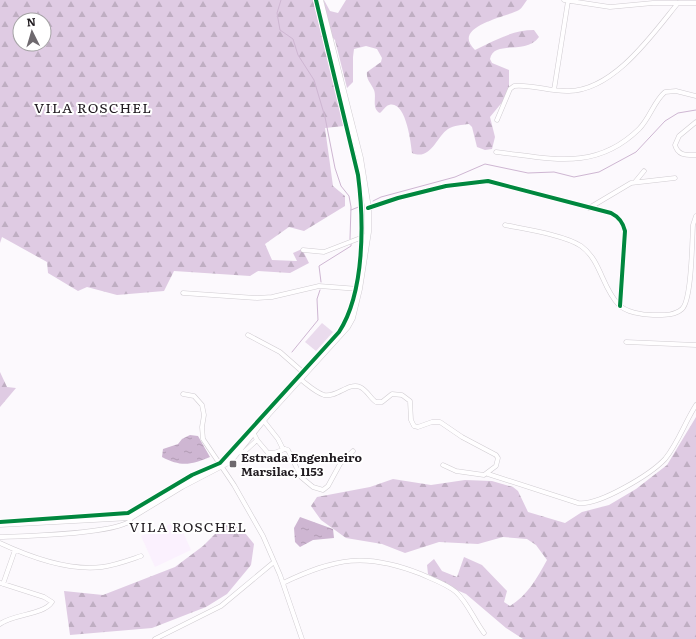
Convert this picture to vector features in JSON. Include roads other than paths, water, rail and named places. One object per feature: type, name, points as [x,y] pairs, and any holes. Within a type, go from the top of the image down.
[{"type":"main road","points":[[0,524],[131,517],[197,478],[222,466],[230,461],[263,420],[347,327],[352,318],[359,289],[368,235],[368,208],[360,158],[320,0]]},
{"type":"street","points":[[554,90],[566,0],[610,7],[653,3],[696,3]]},
{"type":"street","points":[[497,120],[510,89],[514,86],[554,90],[576,90],[592,85],[613,73],[639,50],[678,3]]},
{"type":"street","points":[[496,152],[557,160],[598,156],[616,147],[638,130],[651,115],[657,102],[665,92],[676,92],[696,96]]},
{"type":"street","points":[[696,122],[679,136],[676,145],[676,149],[682,154],[696,155]]},
{"type":"street","points":[[635,182],[644,171]]},
{"type":"street","points":[[589,208],[626,185],[635,182],[675,178]]},
{"type":"street","points":[[368,208],[402,196],[446,186],[488,181],[611,213],[617,216],[623,223],[625,240],[620,306]]},
{"type":"street","points":[[505,225],[579,245],[594,259],[612,295],[620,306],[634,312],[651,315],[668,315],[682,308],[686,304],[689,287],[693,225],[696,216]]},
{"type":"street","points":[[303,250],[324,252],[368,235]]},
{"type":"street","points":[[182,293],[257,298],[272,297],[319,286],[359,289]]},
{"type":"street","points":[[248,335],[280,352],[316,391],[326,395],[334,395],[354,386],[361,388],[373,400],[378,402],[382,402],[392,394],[402,395],[410,401],[411,423],[414,426],[420,427],[432,422],[440,422],[462,437],[496,455],[498,458],[498,463],[488,474]]},
{"type":"street","points":[[626,342],[696,346]]},
{"type":"street","points":[[183,394],[194,396],[202,405],[204,415],[202,428],[203,439],[222,466],[257,524],[274,562],[302,639]]},
{"type":"street","points":[[443,465],[467,473],[482,475],[488,474],[578,503],[591,503],[616,492],[664,459],[671,450],[696,405]]},
{"type":"street","points":[[263,420],[278,439],[283,449]]},
{"type":"street","points":[[253,432],[256,440],[268,453],[274,453],[283,449],[287,449],[291,452],[296,470],[300,477],[313,487],[322,490],[328,486],[340,464],[353,451]]},
{"type":"street","points":[[236,452],[244,452],[256,440]]},
{"type":"street","points":[[0,537],[101,529],[125,525],[130,521],[131,517]]},
{"type":"street","points":[[0,543],[15,550],[75,567],[106,566],[141,556]]},
{"type":"street","points":[[0,624],[11,618],[45,608],[51,604],[51,601],[2,583],[15,550]]},
{"type":"street","points":[[282,583],[343,562],[366,560],[388,563],[427,577],[454,590],[484,633]]},
{"type":"street","points":[[155,639],[221,606],[274,562]]},
{"type":"water","points":[[190,435],[198,436],[210,457],[197,462],[181,464],[162,457],[163,449],[178,444],[182,439]]},
{"type":"water","points":[[300,517],[333,529],[334,538],[313,540],[300,547],[295,542],[294,528]]},
{"type":"waterway","points":[[281,0],[277,13],[280,30],[293,39],[298,55],[314,80],[325,117],[335,168],[341,186],[349,196],[351,207],[350,239]]},
{"type":"waterway","points":[[373,201],[381,197],[455,177],[485,164],[528,173],[554,172],[574,177],[599,172],[636,152],[665,121],[678,113],[696,110]]},
{"type":"waterway","points":[[351,210],[361,206]]},
{"type":"waterway","points":[[321,282],[319,266],[351,246],[351,243]]},
{"type":"waterway","points":[[292,352],[318,320],[317,299],[320,290]]},
{"type":"place","name":"Estrada Engenheiro Marsilac, 1153","points":[[233,464]]},
{"type":"district","name":"VILA ROSCHEL","points":[[93,107]]},
{"type":"district","name":"VILA ROSCHEL","points":[[188,526]]}]
